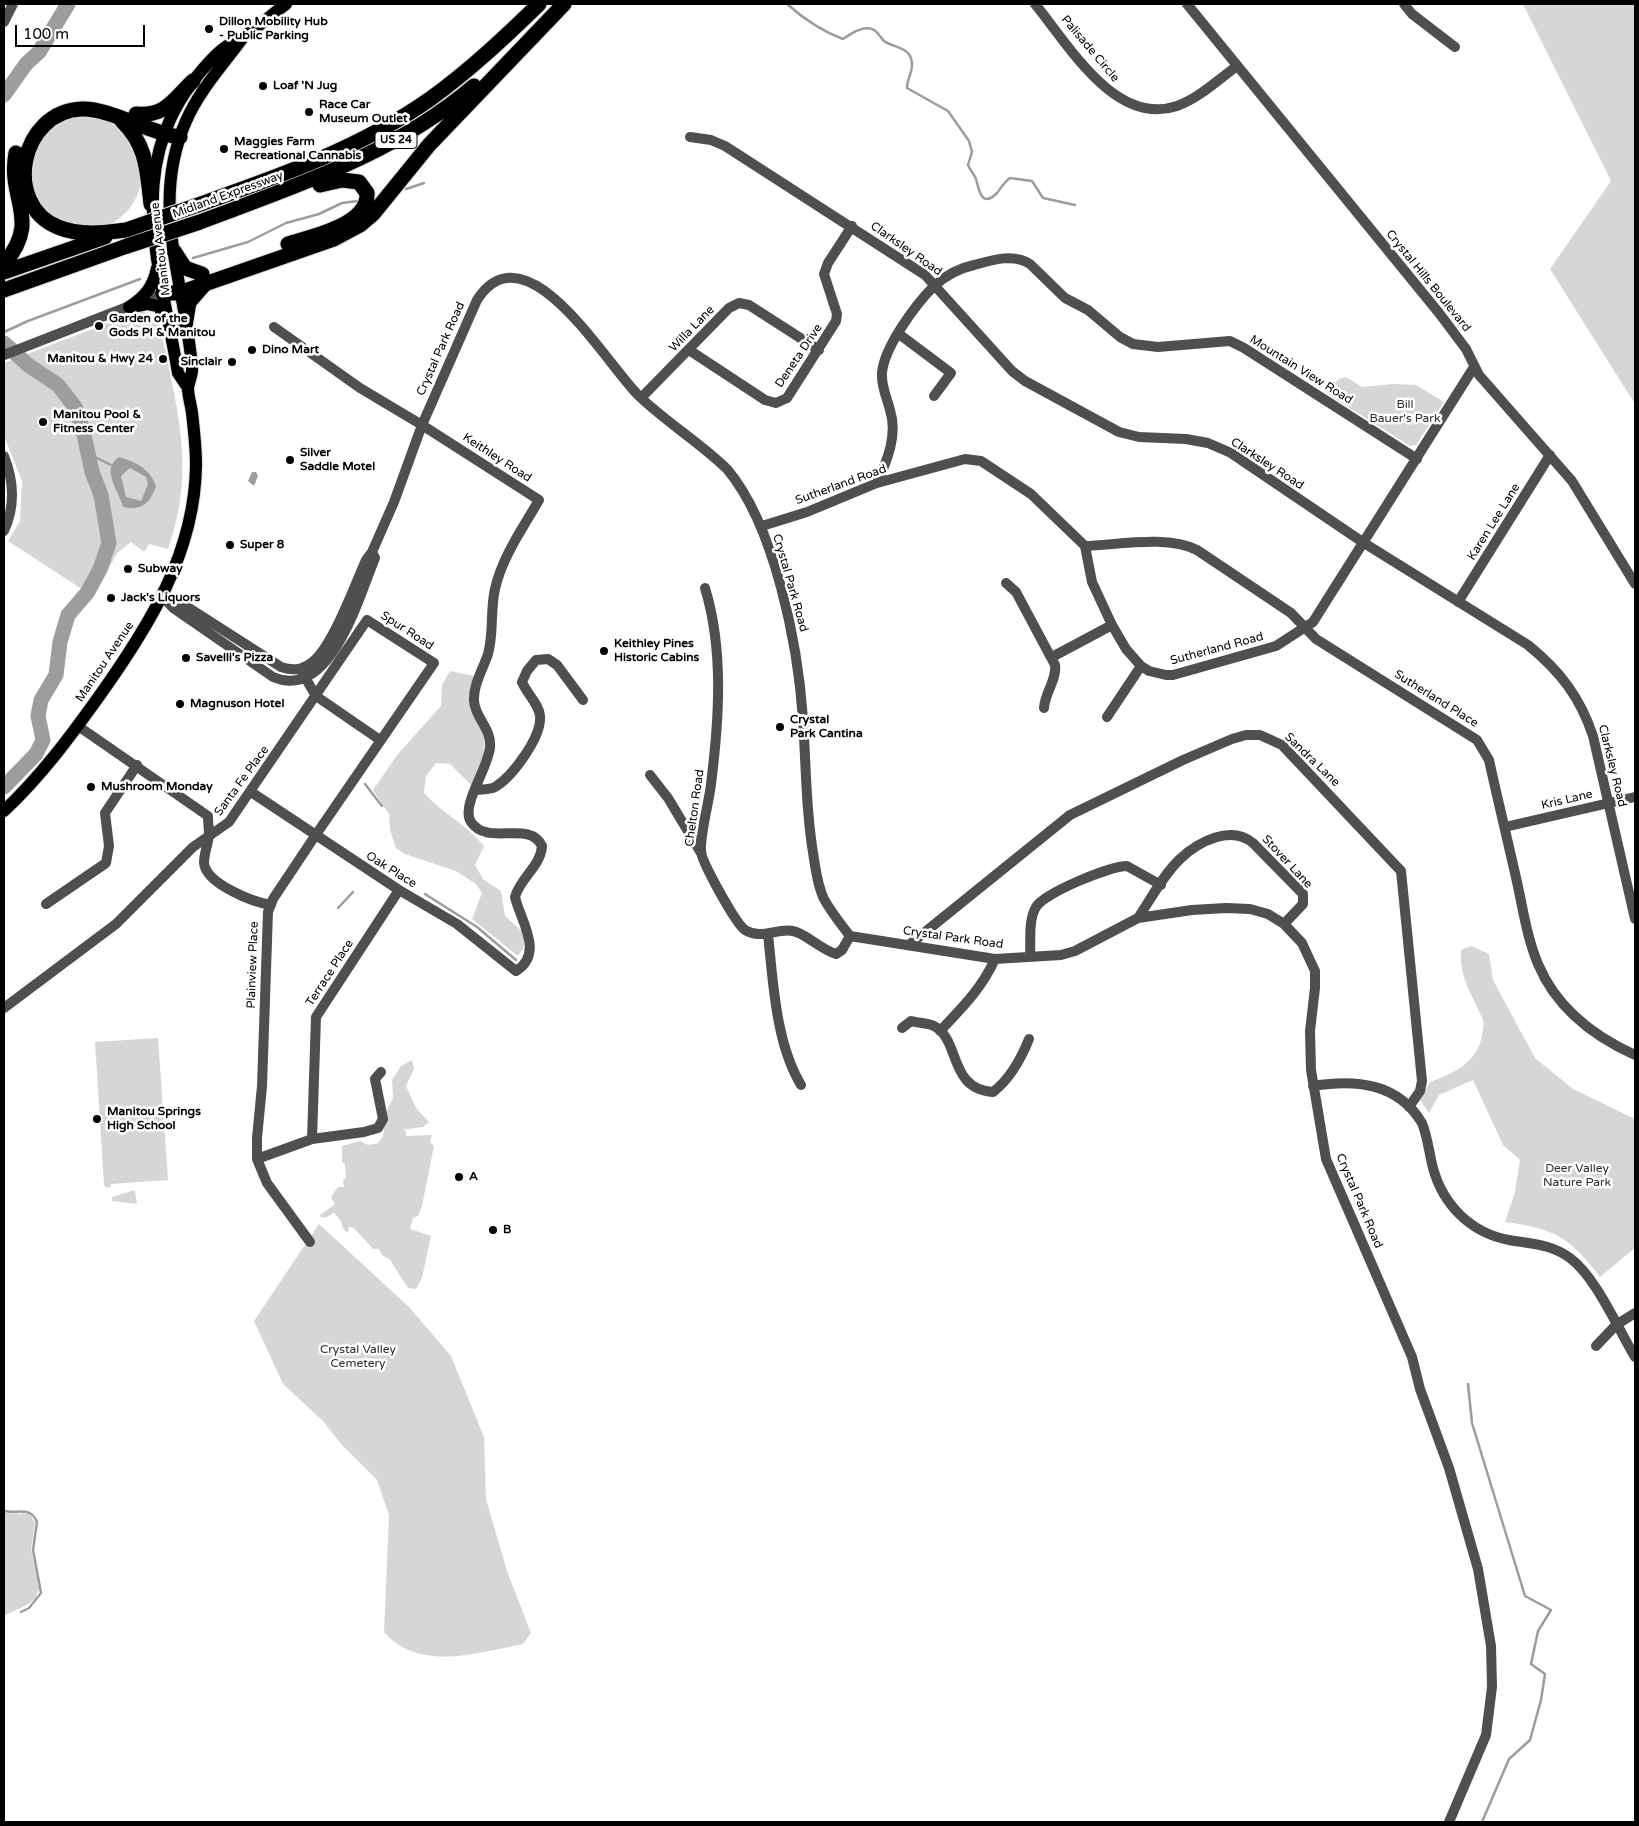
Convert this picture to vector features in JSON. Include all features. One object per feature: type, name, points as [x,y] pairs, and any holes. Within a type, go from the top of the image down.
[{"type":"highway","name":"Midland Expressway","points":[[4,272],[196,206],[334,153],[396,121],[448,86],[539,4]]},
{"type":"highway","name":"Midland Expressway","points":[[4,290],[197,223],[330,173],[379,150],[420,125],[477,83],[563,4]]},
{"type":"highway","points":[[174,251],[185,268],[208,277],[334,239],[360,225],[378,208],[435,139],[563,4]]},
{"type":"highway","points":[[136,114],[149,115],[160,113],[192,80]]},
{"type":"highway","points":[[4,264],[15,250],[23,228],[23,217],[14,175],[14,162],[22,136],[29,125],[47,110],[59,103],[79,99],[98,100],[136,114],[180,137]]},
{"type":"highway","points":[[126,230],[80,232],[67,230],[49,223],[41,216],[30,199],[24,170],[31,141],[37,132],[52,118],[83,108],[105,112],[119,118],[165,130]]},
{"type":"highway","points":[[119,118],[140,142],[151,204]]},
{"type":"highway","points":[[163,293],[343,224],[363,211],[367,196],[364,187],[359,182],[342,180],[333,181],[288,196],[237,208]]},
{"type":"highway","points":[[186,326],[190,300],[208,277]]},
{"type":"main road","name":"Manitou Avenue","points":[[188,388],[178,373],[152,230],[151,204],[156,163],[165,130],[192,80],[228,44],[244,36],[286,4]]},
{"type":"main road","name":"Manitou Avenue","points":[[4,811],[39,777],[78,726],[134,647],[177,567],[193,497],[196,464],[195,432],[188,388],[193,370],[174,251],[168,183],[180,137],[201,93],[244,36]]},
{"type":"main road","points":[[129,307],[144,297],[149,290],[158,263]]},
{"type":"main road","points":[[129,307],[147,304],[158,306],[170,327]]},
{"type":"street","points":[[4,22],[13,4]]},
{"type":"street","name":"Palisade Circle","points":[[1035,4],[1106,90],[1138,107],[1161,109],[1177,106],[1202,92],[1237,66]]},
{"type":"street","name":"Crystal Hills Boulevard","points":[[1186,4],[1439,313],[1466,349],[1474,366],[1572,481],[1635,584]]},
{"type":"street","points":[[1404,4],[1412,14],[1455,47]]},
{"type":"street","name":"Clarksley Road","points":[[690,137],[711,140],[725,146],[852,226],[925,275],[1012,370],[1025,381],[1119,432],[1139,437],[1186,439],[1208,443],[1231,453],[1364,543],[1528,645],[1552,666],[1574,692],[1585,713],[1593,736],[1635,919]]},
{"type":"street","name":"Deneta Drive","points":[[689,350],[765,400],[776,403],[787,398],[836,321],[837,314],[825,280],[825,269],[852,226]]},
{"type":"street","name":"Mountain View Road","points":[[877,483],[889,456],[892,429],[890,409],[882,382],[883,366],[899,334],[919,303],[936,285],[966,267],[1010,258],[1024,260],[1065,298],[1088,310],[1126,341],[1140,346],[1158,347],[1230,341],[1417,458]]},
{"type":"street","name":"Crystal Park Road","points":[[301,668],[318,657],[331,637],[366,560],[372,552],[394,502],[422,425],[477,300],[488,285],[496,280],[513,277],[534,283],[555,298],[641,398],[726,469],[738,484],[762,526],[791,626],[796,652],[803,717],[808,817],[818,880],[824,898],[850,936],[995,959],[1074,952],[1138,918],[1192,910],[1226,908],[1258,911],[1284,924],[1302,943],[1315,971],[1310,1031],[1313,1086],[1326,1159],[1412,1356],[1420,1389],[1448,1468],[1483,1592],[1491,1646],[1490,1713],[1486,1735],[1449,1822]]},
{"type":"street","points":[[4,355],[163,293]]},
{"type":"street","name":"Willa Lane","points":[[641,398],[729,308],[739,304],[749,306],[819,350]]},
{"type":"street","points":[[274,327],[360,388],[422,425]]},
{"type":"street","points":[[899,334],[951,373],[934,396]]},
{"type":"street","name":"Sutherland Road","points":[[1141,666],[1157,674],[1173,674],[1276,646],[1313,622],[1320,614],[1474,366]]},
{"type":"street","name":"Keithley Road","points":[[422,425],[539,500],[511,548],[495,589],[488,652],[474,700],[477,712],[489,734],[490,747],[476,790],[468,806],[468,814],[474,825],[480,830],[492,833],[526,834],[533,836],[542,846],[542,852],[522,880],[515,897],[530,936],[525,962],[516,971]]},
{"type":"street","name":"Karen Lee Lane","points":[[1458,602],[1550,455]]},
{"type":"street","points":[[4,456],[12,488],[10,518],[4,531]]},
{"type":"street","name":"Sutherland Road","points":[[762,526],[807,512],[877,483],[965,459],[981,461],[1031,494],[1085,546]]},
{"type":"street","name":"Sutherland Place","points":[[1085,546],[1166,542],[1190,547],[1291,613],[1316,639],[1477,740],[1489,760],[1532,947],[1545,978],[1564,1006],[1577,1020],[1605,1040],[1635,1055]]},
{"type":"street","points":[[1085,546],[1092,582],[1112,625],[1133,658],[1141,666],[1107,717]]},
{"type":"street","name":"Crystal Park Road","points":[[306,679],[321,668],[336,647],[375,558],[372,552]]},
{"type":"street","points":[[1006,583],[1016,592],[1052,656],[1056,670],[1044,696],[1044,708]]},
{"type":"street","name":"Chelton Road","points":[[705,588],[712,610],[719,700],[715,755],[701,852],[739,926],[749,932],[768,934],[794,931],[816,946],[836,954],[842,950],[850,936]]},
{"type":"street","points":[[162,597],[178,601],[275,664],[288,669],[301,668],[316,696],[380,740]]},
{"type":"street","points":[[162,597],[173,608],[273,677],[282,680],[306,679]]},
{"type":"street","name":"Spur Road","points":[[367,620],[434,663]]},
{"type":"street","name":"Santa Fe Place","points":[[4,1008],[116,924],[193,847],[229,822],[367,620]]},
{"type":"street","points":[[1052,656],[1112,625]]},
{"type":"street","points":[[476,790],[493,788],[505,779],[522,758],[538,732],[540,716],[536,704],[526,693],[522,682],[527,671],[536,660],[548,659],[558,665],[583,700]]},
{"type":"street","name":"Plainview Place","points":[[310,1242],[267,1183],[257,1159],[262,1086],[266,927],[271,905],[315,836],[434,663]]},
{"type":"street","points":[[78,726],[208,816],[209,836],[204,862],[211,876],[253,902],[271,905]]},
{"type":"street","name":"Sandra Lane","points":[[909,945],[1070,816],[1183,760],[1232,739],[1246,735],[1265,736],[1282,745],[1401,871],[1422,1081],[1420,1091],[1410,1106]]},
{"type":"street","points":[[46,904],[106,863],[109,846],[105,813],[137,766]]},
{"type":"street","points":[[650,775],[668,798],[701,852]]},
{"type":"street","name":"Oak Place","points":[[251,792],[399,890],[457,924],[516,971]]},
{"type":"street","name":"Kris Lane","points":[[1504,827],[1635,797]]},
{"type":"street","name":"Stover Lane","points":[[1138,918],[1175,865],[1187,853],[1223,834],[1237,834],[1252,843],[1303,894],[1303,904],[1284,924]]},
{"type":"street","points":[[1030,957],[1033,914],[1035,908],[1042,900],[1097,872],[1122,866],[1127,866],[1161,885]]},
{"type":"street","name":"Terrace Place","points":[[312,1140],[316,1017],[399,890]]},
{"type":"street","points":[[768,934],[773,984],[788,1062],[801,1085]]},
{"type":"street","points":[[940,1031],[978,992],[995,959]]},
{"type":"street","points":[[902,1028],[912,1021],[933,1026],[940,1031],[962,1076],[982,1092],[993,1092],[1002,1085],[1024,1051],[1029,1039]]},
{"type":"street","points":[[257,1159],[312,1140],[378,1128],[383,1119],[375,1079],[380,1072]]},
{"type":"street","points":[[1313,1086],[1344,1082],[1367,1084],[1394,1094],[1410,1106],[1420,1119],[1427,1134],[1433,1166],[1441,1190],[1456,1210],[1473,1225],[1494,1236],[1541,1244],[1570,1258],[1590,1280],[1635,1357]]},
{"type":"street","points":[[1596,1346],[1616,1325],[1635,1312]]},
{"type":"green space","points":[[1523,4],[1635,4],[1635,404],[1550,269],[1611,181]]},
{"type":"green space","points":[[89,115],[112,121],[124,129],[138,150],[142,174],[140,186],[130,208],[112,224],[94,230],[56,223],[31,192],[31,153],[54,124],[70,117]]},
{"type":"green space","points":[[144,311],[157,320],[160,325],[177,410],[182,464],[177,519],[168,549],[149,544],[144,552],[131,542],[117,553],[94,597],[8,541],[20,521],[22,481],[4,436],[4,363]]},
{"type":"green space","name":"Bill Bauer's Park","points":[[1346,377],[1362,387],[1393,384],[1416,385],[1444,402],[1416,445],[1410,446],[1326,393],[1339,379]]},
{"type":"green space","points":[[450,671],[474,676],[485,737],[484,754],[471,785],[450,764],[436,763],[426,776],[424,793],[484,846],[475,865],[483,879],[501,891],[505,916],[526,935],[523,949],[518,956],[472,919],[482,893],[476,884],[456,871],[405,854],[396,848],[390,830],[389,814],[373,790],[398,754],[441,706],[442,685]]},
{"type":"green space","name":"Deer Valley Nature Park","points":[[1471,946],[1489,954],[1493,980],[1535,1058],[1573,1089],[1635,1119],[1635,1248],[1600,1277],[1570,1244],[1560,1237],[1537,1228],[1505,1222],[1515,1192],[1520,1160],[1503,1145],[1473,1080],[1439,1095],[1429,1113],[1420,1100],[1430,1082],[1463,1066],[1470,1060],[1480,1044],[1483,1020],[1464,978],[1461,960],[1461,950]]},
{"type":"green space","points":[[158,1038],[168,1180],[111,1184],[111,1187],[107,1188],[104,1185],[95,1042]]},
{"type":"green space","points":[[412,1060],[414,1069],[406,1086],[416,1108],[429,1122],[423,1127],[402,1130],[406,1131],[406,1136],[432,1135],[430,1142],[434,1146],[422,1206],[418,1216],[413,1218],[410,1229],[431,1236],[422,1278],[416,1289],[408,1288],[390,1260],[382,1255],[379,1249],[373,1249],[354,1228],[349,1227],[348,1233],[343,1229],[341,1221],[334,1213],[325,1218],[319,1216],[335,1204],[331,1197],[338,1187],[344,1187],[343,1180],[346,1178],[345,1164],[342,1162],[342,1146],[360,1141],[368,1145],[378,1143],[383,1136],[386,1112],[393,1098],[392,1080],[401,1066]]},
{"type":"green space","points":[[135,1190],[137,1204],[112,1201],[112,1197]]},
{"type":"green space","name":"Crystal Valley Cemetery","points":[[319,1224],[409,1307],[451,1356],[484,1437],[486,1499],[507,1571],[531,1633],[523,1644],[468,1655],[431,1656],[414,1652],[398,1644],[384,1632],[389,1515],[377,1480],[341,1444],[323,1421],[283,1384],[254,1321]]},
{"type":"green space","points":[[4,1513],[30,1514],[35,1523],[31,1550],[39,1588],[30,1603],[4,1616]]},
{"type":"shaded area","points":[[119,457],[146,470],[156,486],[148,502],[135,508],[123,507],[112,480],[111,468]],"holes":[[[130,468],[146,477],[148,484],[141,501],[126,497],[121,476]]]},
{"type":"shaded area","points":[[252,472],[256,472],[258,476],[254,486],[248,481]]},
{"type":"waterway","points":[[4,95],[26,64],[39,52],[68,4]]},
{"type":"waterway","points":[[787,4],[800,15],[835,36],[843,39],[858,30],[868,28],[876,31],[884,41],[906,51],[909,54],[912,65],[907,88],[948,111],[969,141],[972,152],[968,165],[984,198],[992,197],[1010,178],[1032,181],[1043,198],[1075,205]]},
{"type":"waterway","points":[[406,189],[424,183]]},
{"type":"waterway","points":[[193,258],[248,242],[286,223],[319,214],[342,203],[358,201]]},
{"type":"waterway","points":[[4,332],[28,321],[140,279]]},
{"type":"waterway","points":[[4,343],[28,365],[58,385],[75,407],[83,430],[92,472],[101,495],[109,543],[100,569],[87,593],[68,615],[60,642],[56,675],[41,700],[38,716],[43,740],[36,754],[4,787]]},
{"type":"waterway","points":[[89,454],[111,465]]},
{"type":"waterway","points":[[365,784],[382,806]]},
{"type":"waterway","points":[[338,908],[353,892]]},
{"type":"waterway","points":[[425,894],[477,927],[516,960]]},
{"type":"waterway","points":[[1468,1384],[1472,1423],[1525,1596],[1551,1610],[1538,1631],[1531,1664],[1545,1674],[1541,1700],[1530,1740],[1509,1759],[1482,1822]]},
{"type":"waterway","points":[[4,1511],[27,1512],[37,1522],[33,1550],[41,1593],[29,1608],[21,1612]]},
{"type":"place","name":"Dillon Mobility Hub - Public Parking","points":[[209,29]]},
{"type":"place","name":"Loaf 'N Jug","points":[[263,86]]},
{"type":"place","name":"Race Car Museum Outlet","points":[[309,112]]},
{"type":"place","name":"Maggies Farm Recreational Cannabis","points":[[224,149]]},
{"type":"place","name":"Garden of the Gods Pl & Manitou","points":[[99,326]]},
{"type":"place","name":"Dino Mart","points":[[252,350]]},
{"type":"place","name":"Manitou & Hwy 24","points":[[163,359]]},
{"type":"place","name":"Sinclair","points":[[232,362]]},
{"type":"place","name":"Manitou Pool & Fitness Center","points":[[43,422]]},
{"type":"place","name":"Silver Saddle Motel","points":[[290,460]]},
{"type":"place","name":"Super 8","points":[[230,545]]},
{"type":"place","name":"Subway","points":[[128,569]]},
{"type":"place","name":"Jack's Liquors","points":[[111,598]]},
{"type":"place","name":"Keithley Pines Historic Cabins","points":[[604,651]]},
{"type":"place","name":"Savelli's Pizza","points":[[186,658]]},
{"type":"place","name":"Magnuson Hotel","points":[[180,704]]},
{"type":"place","name":"Crystal Park Cantina","points":[[780,727]]},
{"type":"place","name":"Mushroom Monday","points":[[91,787]]},
{"type":"place","name":"Manitou Springs High School","points":[[97,1119]]},
{"type":"place","name":"A","points":[[459,1177]]},
{"type":"place","name":"B","points":[[493,1230]]}]
